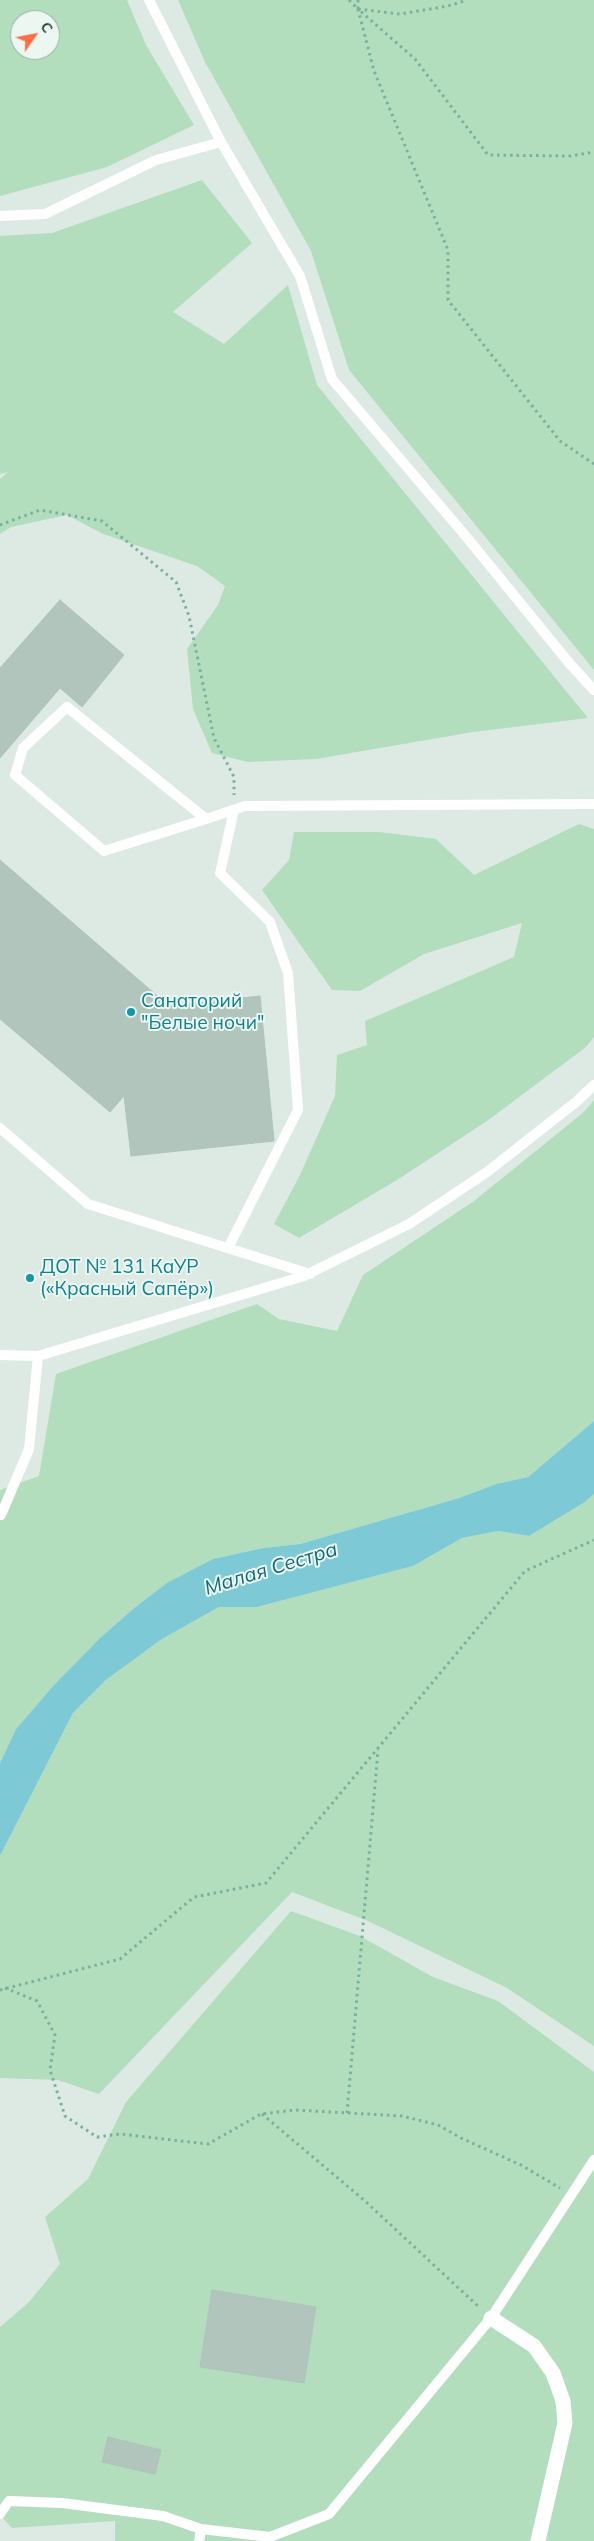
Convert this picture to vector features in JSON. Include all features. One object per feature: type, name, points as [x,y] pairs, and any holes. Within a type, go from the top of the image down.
[{"type":"street","points":[[491,2318],[534,2346],[553,2373],[563,2401],[565,2424],[538,2541]]},
{"type":"lane","points":[[149,0],[221,142],[300,276],[332,379],[464,534],[570,664],[594,690]]},
{"type":"lane","points":[[0,216],[45,214],[156,160],[221,142]]},
{"type":"lane","points":[[206,819],[67,707],[23,748],[15,775],[104,851],[206,819],[245,806],[594,804]]},
{"type":"lane","points":[[228,1248],[298,1110],[288,973],[270,922],[220,873],[234,810]]},
{"type":"lane","points":[[0,1355],[38,1356],[310,1274],[410,1224],[487,1172],[594,1085]]},
{"type":"lane","points":[[0,1128],[88,1204],[310,1274]]},
{"type":"lane","points":[[1,1515],[29,1449],[38,1356]]},
{"type":"lane","points":[[0,2514],[4,2500],[62,2503],[163,2516],[201,2529],[266,2539],[329,2514],[491,2318],[594,2160]]},
{"type":"lane","points":[[199,2541],[201,2529]]},
{"type":"path","points":[[349,0],[415,59],[488,155],[570,156],[594,152]]},
{"type":"path","points":[[358,0],[358,9],[374,71],[448,250],[448,300],[560,441],[594,464]]},
{"type":"path","points":[[358,9],[400,14],[448,6],[467,0]]},
{"type":"path","points":[[0,525],[40,510],[102,521],[176,582],[189,616],[214,738],[234,777],[234,810]]},
{"type":"path","points":[[0,1990],[120,1959],[194,1897],[266,1883],[526,1571],[594,1540]]},
{"type":"path","points":[[347,2113],[379,1748]]},
{"type":"path","points":[[4,1988],[37,2001],[55,2035],[50,2070],[65,2116],[97,2137],[120,2134],[208,2144],[261,2114],[295,2110],[402,2116],[438,2124],[461,2138],[522,2165],[572,2195]]},
{"type":"path","points":[[261,2114],[365,2201],[491,2318]]},
{"type":"green space","points":[[0,0],[127,0],[146,45],[194,125],[107,167],[0,196]]},
{"type":"green space","points":[[178,0],[594,0],[594,670],[349,370],[311,251],[205,62]]},
{"type":"green space","points":[[202,180],[252,243],[173,312],[224,344],[288,285],[317,385],[588,718],[473,732],[316,759],[248,762],[212,753],[193,709],[187,649],[218,605],[225,586],[197,566],[103,534],[67,515],[11,527],[0,534],[0,479],[8,472],[0,474],[0,236],[52,233]]},
{"type":"green space","points":[[579,824],[594,829],[594,1037],[586,1047],[487,1121],[397,1180],[299,1238],[274,1224],[300,1175],[335,1096],[337,1055],[367,1045],[365,1021],[514,957],[522,923],[424,954],[360,991],[332,990],[262,890],[289,860],[294,832],[379,832],[436,839],[474,875]]},
{"type":"green space","points":[[594,1100],[594,1421],[528,1477],[496,1484],[459,1498],[300,1544],[263,1548],[213,1559],[133,1609],[100,1638],[53,1686],[16,1729],[0,1763],[0,1490],[39,1476],[56,1374],[257,1304],[279,1319],[337,1331],[363,1275],[474,1201],[584,1112]]},
{"type":"green space","points":[[594,1494],[594,2046],[507,1988],[368,1921],[292,1892],[99,2094],[58,2080],[0,2078],[0,1856],[73,1713],[106,1680],[162,1639],[219,1607],[257,1607],[413,1566],[462,1538],[498,1531],[529,1536],[585,1502]]},
{"type":"green space","points":[[291,1911],[360,1936],[433,1977],[498,2001],[594,2072],[594,2541],[115,2541],[115,2521],[12,2528],[0,2515],[0,2327],[29,2302],[60,2264],[45,2217],[88,2179],[126,2102]]},
{"type":"water","name":"Малая Сестра","points":[[594,1421],[594,1494],[585,1502],[529,1536],[498,1531],[462,1538],[413,1566],[257,1607],[219,1607],[162,1639],[106,1680],[73,1713],[0,1856],[0,1763],[16,1729],[53,1686],[100,1638],[167,1583],[213,1559],[263,1548],[300,1544],[459,1498],[496,1484],[528,1477]]},
{"type":"building","points":[[60,600],[124,655],[82,707],[60,688],[0,758],[0,668]]},
{"type":"building","name":"Санаторий \"Белые ночи\"","points":[[0,860],[169,1006],[260,996],[274,1141],[131,1156],[124,1096],[110,1112],[0,1019]]},
{"type":"building","points":[[212,2290],[316,2307],[304,2383],[200,2367]]},
{"type":"building","points":[[108,2437],[161,2450],[155,2474],[102,2462]]},
{"type":"place","name":"Санаторий \"Белые ночи\"","points":[[131,1012]]},
{"type":"place","name":"ДОТ № 131 КаУР («Красный Сапёр»)","points":[[30,1278]]}]
